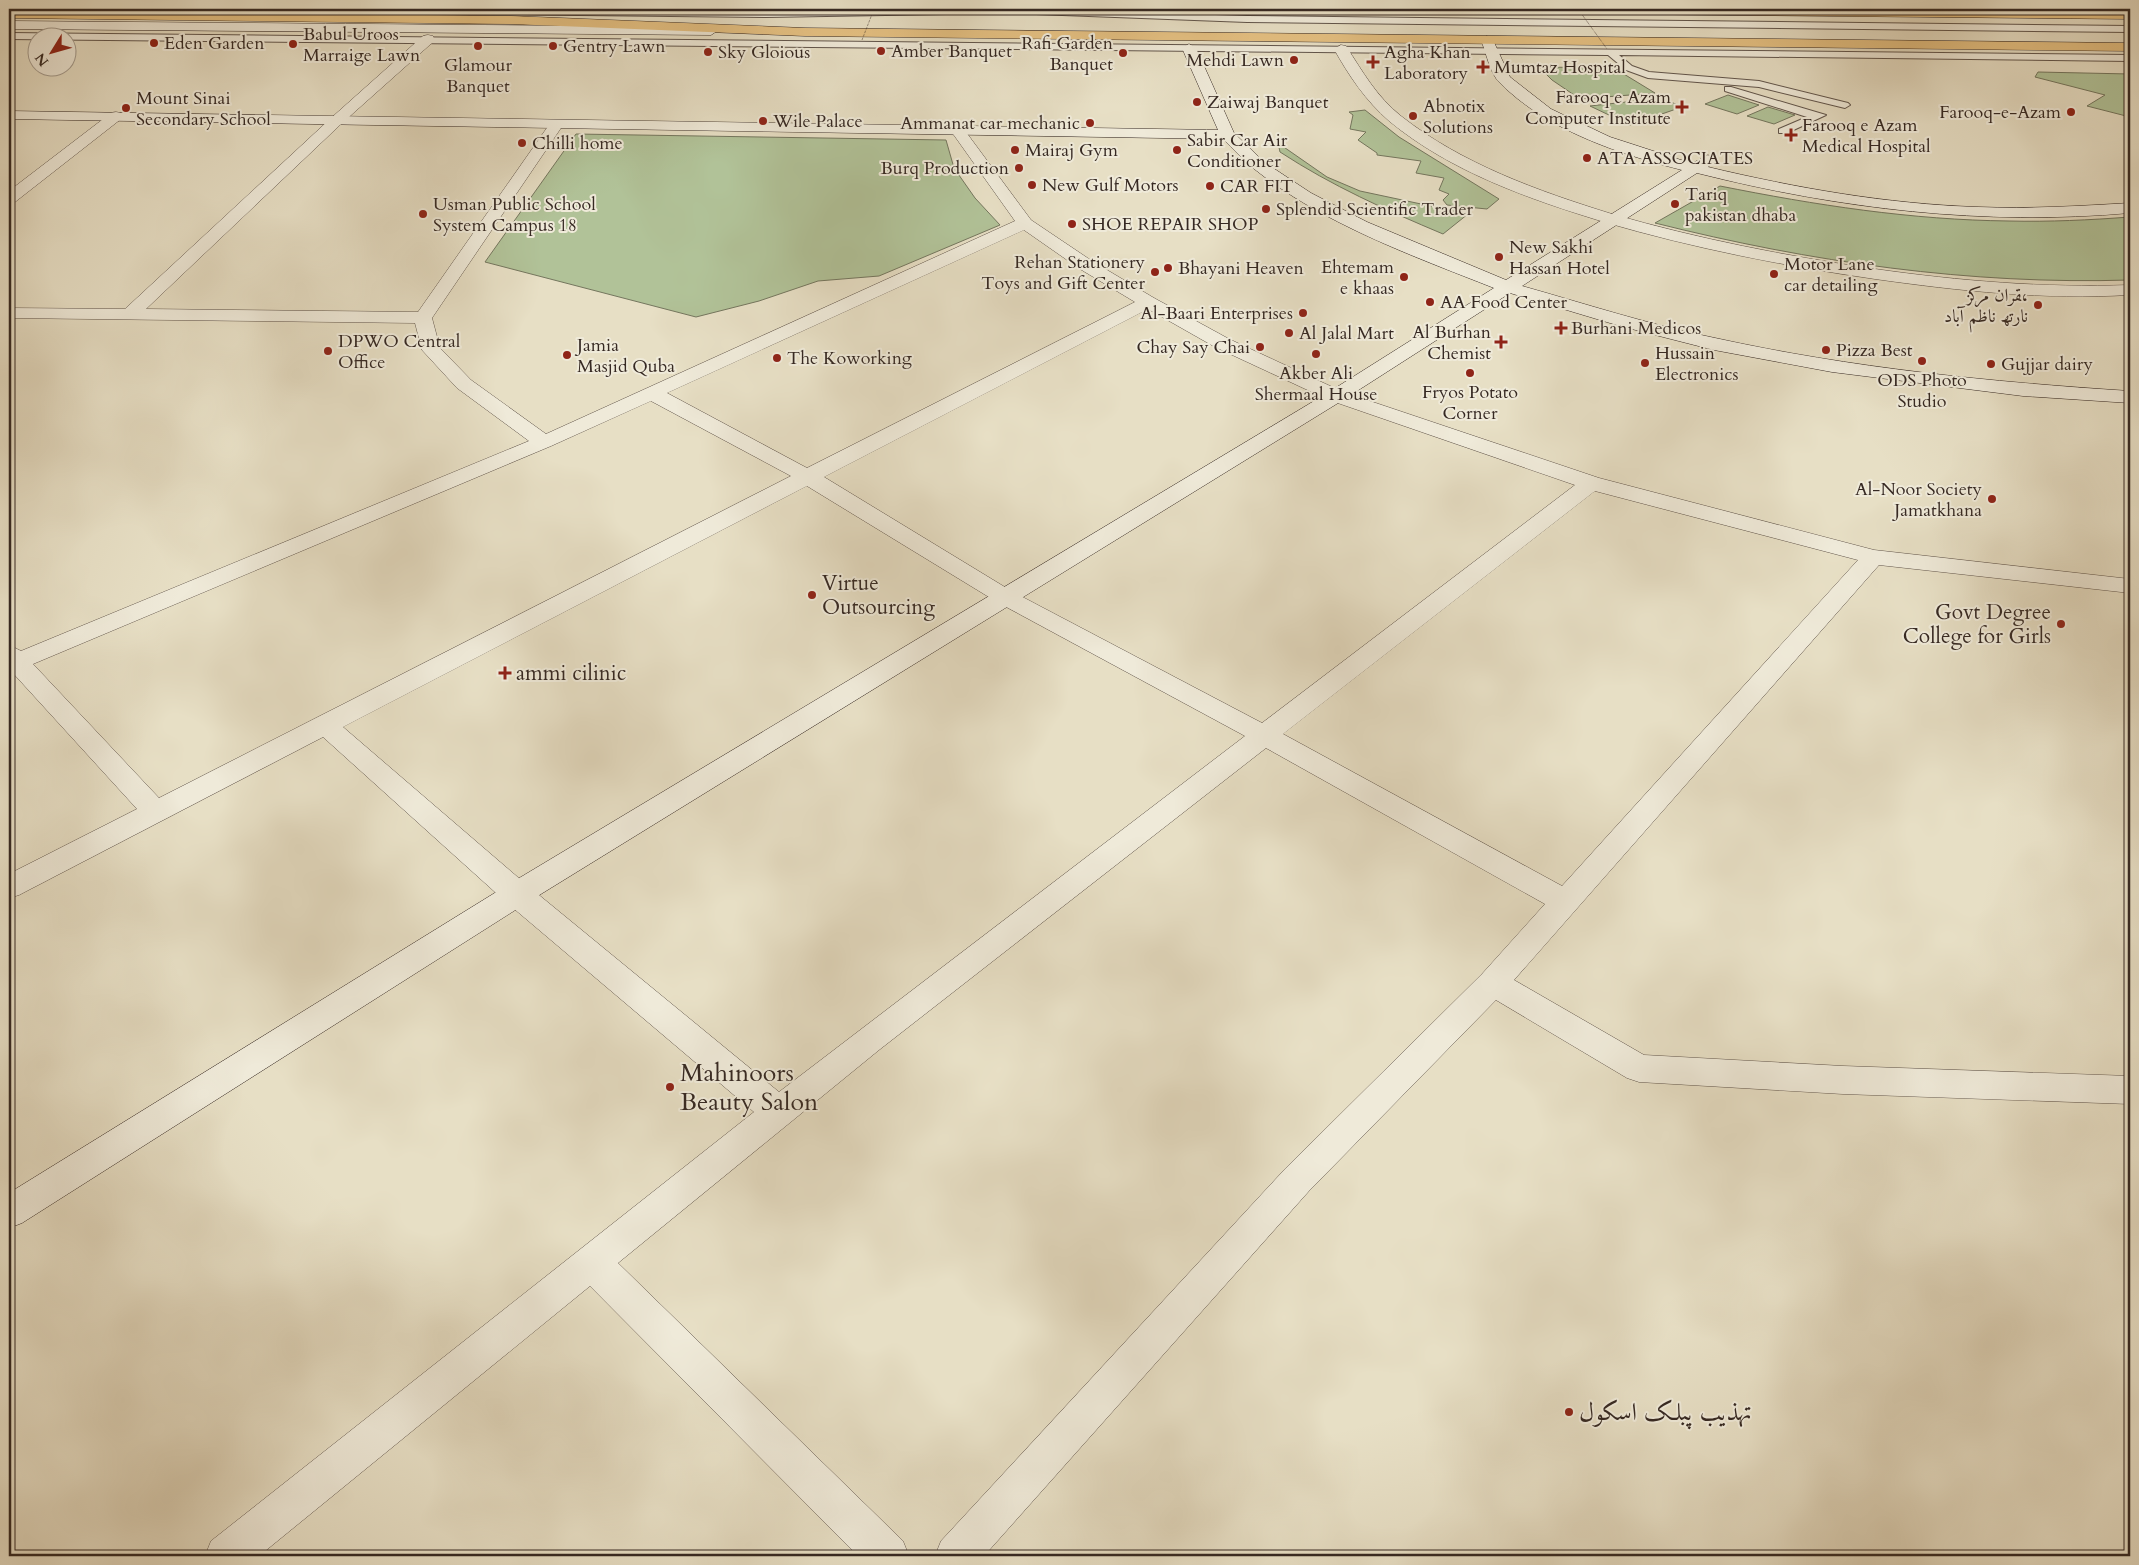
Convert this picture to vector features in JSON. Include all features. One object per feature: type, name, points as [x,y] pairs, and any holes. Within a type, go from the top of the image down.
[{"type":"main road","points":[[1519,9],[2097,12],[2130,15]]},
{"type":"main road","points":[[9,14],[511,20],[805,32],[1506,46],[2130,47]]},
{"type":"street","points":[[9,25],[805,32]]},
{"type":"street","points":[[130,314],[335,122],[428,40]]},
{"type":"street","points":[[1487,45],[1496,69],[1508,82],[1544,110],[1584,131],[1617,144],[1701,165],[1766,186],[1828,197],[1926,210],[2007,214],[2082,212],[2130,208]]},
{"type":"street","points":[[1506,46],[1517,68],[1546,95],[1587,118],[1701,165],[1846,187],[1919,195],[1991,199],[2067,197]]},
{"type":"street","points":[[1189,48],[1227,135],[1259,165],[1305,196],[1369,230],[1507,287],[1714,344],[1832,366],[2023,390],[2130,397]]},
{"type":"street","points":[[1341,49],[1359,82],[1396,119],[1449,155],[1509,183],[1613,219],[1688,240],[1762,257],[1896,277],[1991,288],[2056,291],[2130,290]]},
{"type":"street","points":[[9,115],[335,122],[1227,135]]},
{"type":"street","points":[[9,199],[116,116]]},
{"type":"street","points":[[544,442],[464,384],[431,350],[423,318],[556,125]]},
{"type":"street","points":[[958,131],[1025,223],[1086,265],[1148,302],[1222,343],[1336,396],[1591,483],[1872,556],[2130,586]]},
{"type":"street","points":[[9,1212],[517,894],[1336,396],[1701,165]]},
{"type":"street","points":[[156,812],[12,660],[544,442],[1025,223]]},
{"type":"street","points":[[9,886],[1148,302]]},
{"type":"street","points":[[9,313],[423,318]]},
{"type":"street","points":[[652,393],[808,477],[1005,597],[1264,735],[1566,902]]},
{"type":"street","points":[[226,1556],[779,1112],[1591,483]]},
{"type":"street","points":[[956,1556],[1297,1180],[1493,983],[1872,556]]},
{"type":"street","points":[[325,725],[517,894],[779,1112]]},
{"type":"street","points":[[1493,983],[1639,1068],[1843,1080],[2130,1090]]},
{"type":"street","points":[[591,1262],[888,1556]]},
{"type":"lane","points":[[309,9],[766,14],[836,11],[1143,14],[1247,19],[2130,29]]},
{"type":"lane","points":[[766,14],[832,20],[888,20]]},
{"type":"lane","points":[[1146,24],[1247,19]]},
{"type":"lane","points":[[9,36],[1341,49],[1487,45]]},
{"type":"lane","points":[[1506,46],[1728,53],[2130,58]]},
{"type":"lane","points":[[1608,50],[1629,68],[1658,77],[1759,84],[1845,105]]},
{"type":"lane","points":[[1728,53],[1759,84]]},
{"type":"lane","points":[[1692,78],[1817,117]]},
{"type":"lane","points":[[1783,131],[1855,101]]},
{"type":"path","points":[[862,40],[874,9]]},
{"type":"path","points":[[1578,9],[1608,50]]},
{"type":"green space","points":[[1539,67],[1614,68],[1655,93],[1580,99],[1552,80]]},
{"type":"green space","points":[[2038,72],[2130,74],[2130,117],[2087,106],[2105,95],[2035,77]]},
{"type":"green space","points":[[1728,95],[1759,105],[1737,114],[1705,104]]},
{"type":"green space","points":[[1662,98],[1682,107],[1630,125],[1590,106]]},
{"type":"green space","points":[[1768,107],[1795,115],[1774,124],[1747,116]]},
{"type":"green space","points":[[1365,110],[1399,137],[1499,199],[1487,209],[1447,205],[1443,200],[1449,194],[1439,190],[1444,178],[1416,173],[1421,161],[1377,155],[1377,153],[1358,140],[1366,132],[1350,129],[1353,115],[1349,112]]},
{"type":"green space","points":[[576,134],[946,140],[954,168],[975,198],[1000,225],[879,276],[818,281],[759,301],[696,317],[485,262]]},
{"type":"green space","points":[[1278,143],[1327,177],[1360,191],[1468,214],[1443,234],[1319,176],[1280,152]]},
{"type":"green space","points":[[1720,186],[1828,205],[1936,218],[2039,221],[2130,217],[2130,280],[2010,279],[1891,268],[1772,249],[1655,223]]},
{"type":"place","name":"Eden Garden","points":[[154,43]]},
{"type":"place","name":"Babul Uroos Marraige Lawn","points":[[293,44]]},
{"type":"place","name":"Glamour Banquet","points":[[478,46]]},
{"type":"place","name":"Gentry Lawn","points":[[553,46]]},
{"type":"place","name":"Amber Banquet","points":[[881,51]]},
{"type":"place","name":"Sky Gloious","points":[[708,52]]},
{"type":"place","name":"Rafi Garden Banquet","points":[[1123,53]]},
{"type":"place","name":"Mehdi Lawn","points":[[1294,60]]},
{"type":"place","name":"Agha Khan Laboratory","points":[[1373,62]]},
{"type":"place","name":"Mumtaz Hospital","points":[[1483,67]]},
{"type":"place","name":"Zaiwaj Banquet","points":[[1197,102]]},
{"type":"place","name":"Farooq e Azam Computer Institute","points":[[1682,107]]},
{"type":"place","name":"Mount Sinai Secondary School","points":[[126,108]]},
{"type":"place","name":"Farooq-e-Azam","points":[[2071,112]]},
{"type":"place","name":"Abnotix Solutions","points":[[1413,116]]},
{"type":"place","name":"Wile Palace","points":[[763,121]]},
{"type":"place","name":"Ammanat car mechanic","points":[[1090,123]]},
{"type":"place","name":"Farooq e Azam Medical Hospital","points":[[1791,135]]},
{"type":"place","name":"Chilli home","points":[[522,143]]},
{"type":"place","name":"Mairaj Gym","points":[[1015,150]]},
{"type":"place","name":"Sabir Car Air Conditioner","points":[[1177,150]]},
{"type":"place","name":"ATA ASSOCIATES","points":[[1587,158]]},
{"type":"place","name":"Burq Production","points":[[1019,168]]},
{"type":"place","name":"New Gulf Motors","points":[[1032,185]]},
{"type":"place","name":"CAR FIT","points":[[1210,186]]},
{"type":"place","name":"Tariq pakistan dhaba","points":[[1675,204]]},
{"type":"place","name":"Splendid Scientific Trader","points":[[1266,209]]},
{"type":"place","name":"Usman Public School System Campus 18","points":[[423,214]]},
{"type":"place","name":"SHOE REPAIR SHOP","points":[[1072,224]]},
{"type":"place","name":"New Sakhi Hassan Hotel","points":[[1499,257]]},
{"type":"place","name":"Bhayani Heaven","points":[[1168,268]]},
{"type":"place","name":"Rehan Stationery Toys and Gift Center","points":[[1155,272]]},
{"type":"place","name":"Motor Lane car detailing","points":[[1774,274]]},
{"type":"place","name":"Ehtemam e khaas","points":[[1404,277]]},
{"type":"place","name":"AA Food Center","points":[[1430,302]]},
{"type":"place","name":"‍قران مرکز، نارتھ ناظم آباد","points":[[2038,305]]},
{"type":"place","name":"Al-Baari Enterprises","points":[[1303,313]]},
{"type":"place","name":"Burhani Medicos","points":[[1561,328]]},
{"type":"place","name":"Al Jalal Mart","points":[[1289,333]]},
{"type":"place","name":"Al Burhan Chemist","points":[[1501,342]]},
{"type":"place","name":"Chay Say Chai","points":[[1260,347]]},
{"type":"place","name":"Pizza Best","points":[[1826,350]]},
{"type":"place","name":"DPWO Central Office","points":[[328,351]]},
{"type":"place","name":"Akber Ali Shermaal House","points":[[1316,354]]},
{"type":"place","name":"Jamia Masjid Quba","points":[[567,355]]},
{"type":"place","name":"The Koworking","points":[[777,358]]},
{"type":"place","name":"ODS Photo Studio","points":[[1922,361]]},
{"type":"place","name":"Hussain Electronics","points":[[1645,363]]},
{"type":"place","name":"Gujjar dairy","points":[[1991,364]]},
{"type":"place","name":"Fryos Potato Corner","points":[[1470,373]]},
{"type":"place","name":"Al-Noor Society Jamatkhana","points":[[1992,499]]},
{"type":"place","name":"Virtue Outsourcing","points":[[812,595]]},
{"type":"place","name":"Govt Degree College for Girls","points":[[2061,624]]},
{"type":"place","name":"ammi cilinic","points":[[505,673]]},
{"type":"place","name":"Mahinoors Beauty Salon","points":[[670,1087]]},
{"type":"place","name":"تہذیب پبلک اسکول","points":[[1569,1412]]}]
